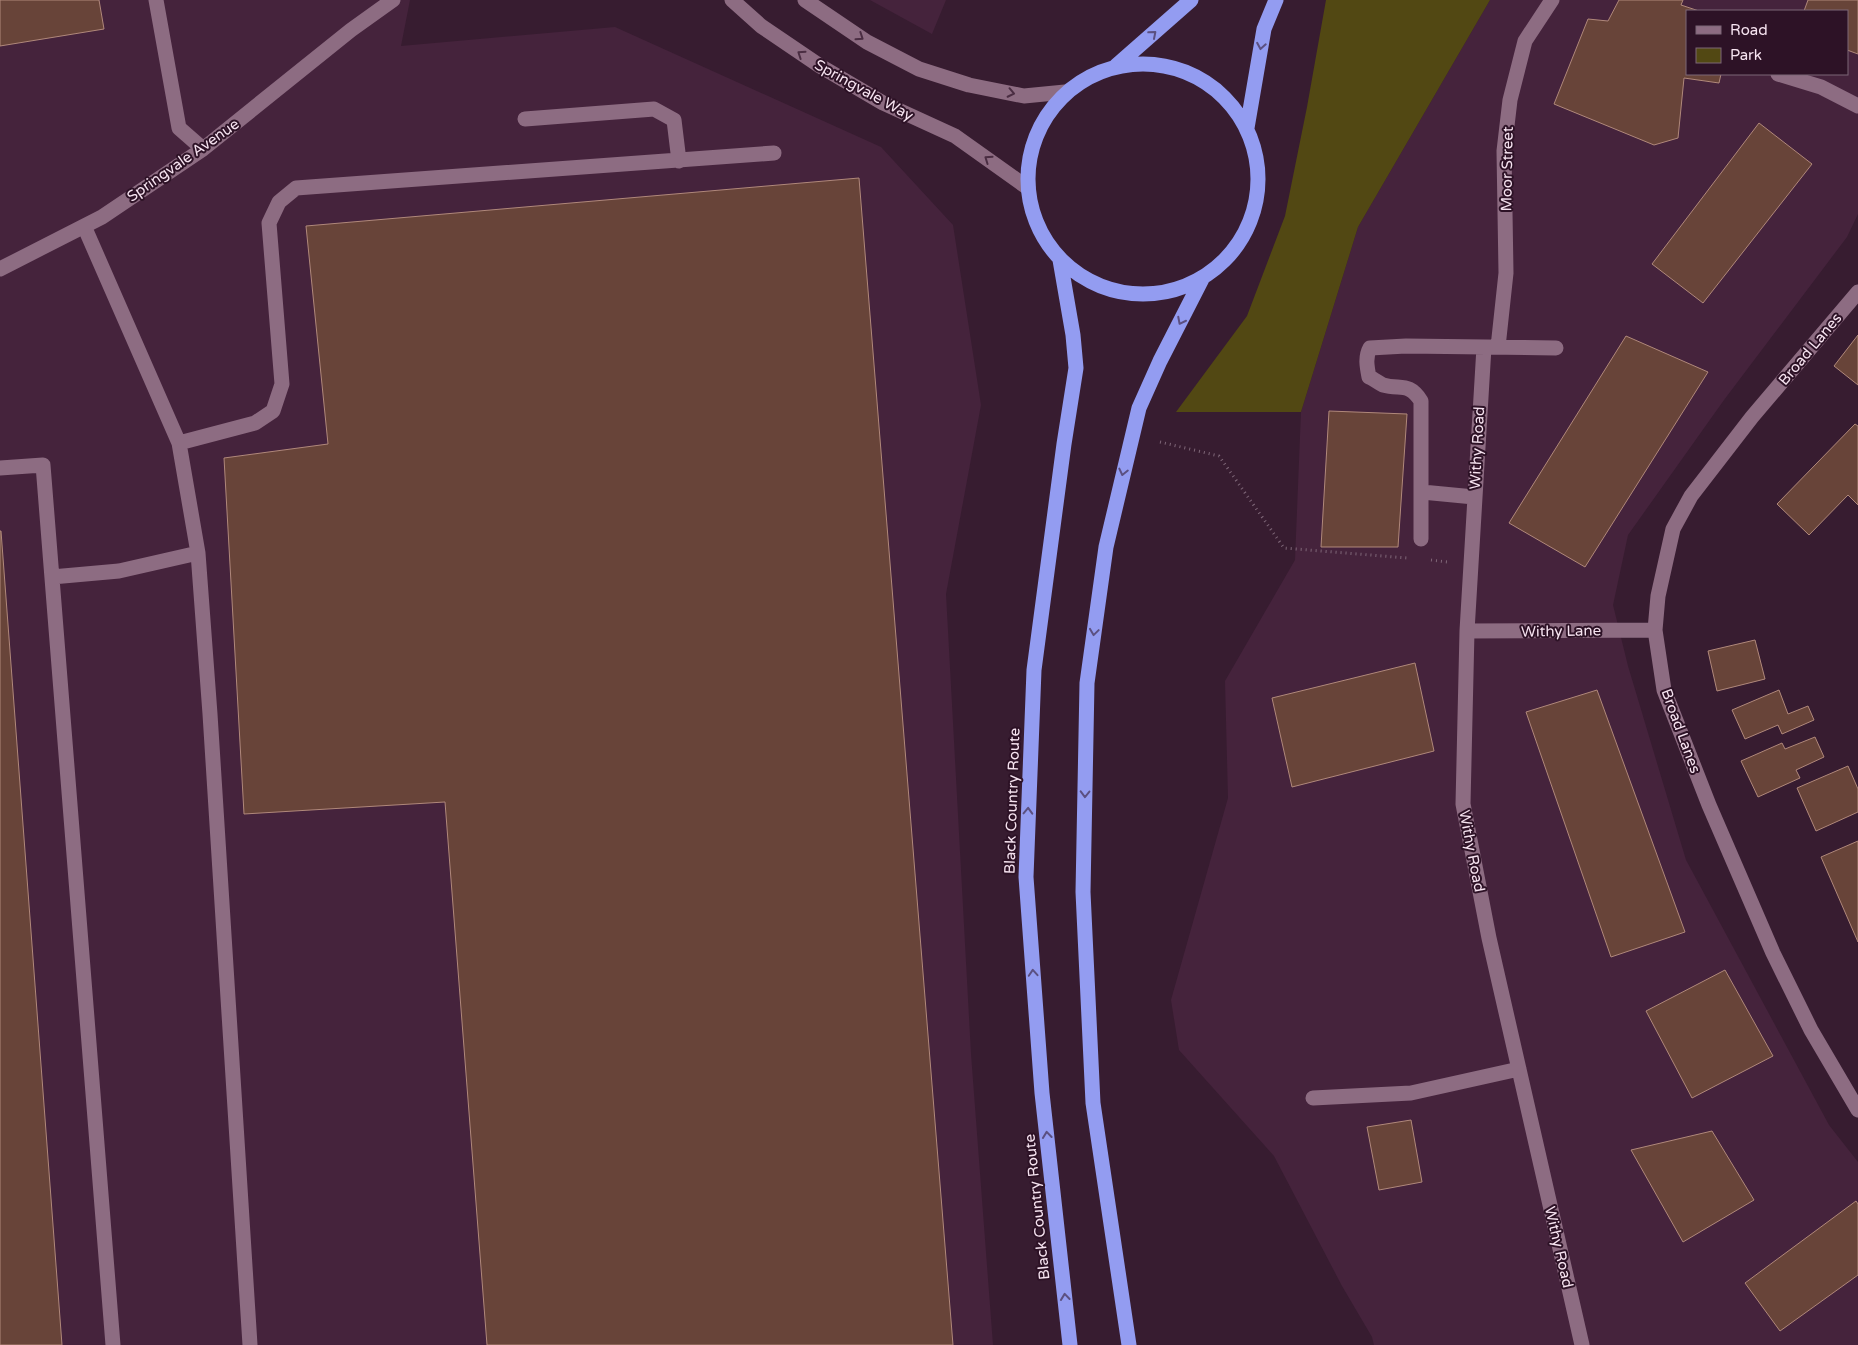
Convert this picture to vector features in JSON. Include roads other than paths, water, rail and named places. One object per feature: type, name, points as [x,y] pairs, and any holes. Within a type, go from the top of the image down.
[{"type":"highway","points":[[1116,66],[1191,0]]},
{"type":"highway","points":[[1246,128],[1264,29],[1276,0]]},
{"type":"highway","points":[[1146,64],[1160,64],[1182,70],[1204,80],[1221,93],[1246,128],[1256,153],[1259,176],[1254,210],[1249,226],[1240,243],[1223,262],[1203,278],[1184,287],[1155,294],[1126,293],[1105,288],[1080,276],[1060,260],[1047,244],[1037,227],[1030,205],[1028,188],[1030,154],[1036,134],[1047,112],[1065,92],[1097,73],[1116,66],[1146,64]]},
{"type":"highway","name":"Black Country Route","points":[[1060,260],[1073,335],[1076,368],[1034,670],[1026,877],[1042,1093],[1070,1345]]},
{"type":"highway","points":[[1129,1345],[1093,1103],[1083,892],[1087,683],[1106,547],[1140,408],[1160,361],[1203,278]]},
{"type":"street","points":[[156,0],[179,128],[204,150]]},
{"type":"street","name":"Springvale Avenue","points":[[351,30],[378,0]]},
{"type":"street","name":"Springvale Avenue","points":[[0,269],[102,217],[204,150],[351,30],[393,0]]},
{"type":"street","name":"Springvale Way","points":[[732,0],[760,26],[820,66],[883,104],[955,136],[1028,188]]},
{"type":"street","points":[[805,0],[867,42],[920,69],[969,85],[1024,96],[1065,92]]},
{"type":"street","name":"Moor Street","points":[[1491,347],[1506,273],[1504,151],[1510,100],[1525,41],[1552,0]]},
{"type":"street","points":[[1781,75],[1821,87],[1858,106]]},
{"type":"street","points":[[525,120],[654,109],[674,120],[679,160]]},
{"type":"street","points":[[179,443],[255,423],[274,411],[282,384],[269,223],[279,202],[296,188],[774,153]]},
{"type":"street","points":[[84,226],[179,443],[198,553],[250,1345]]},
{"type":"street","name":"Broad Lanes","points":[[1858,292],[1752,417],[1691,496],[1672,529],[1658,596],[1655,630],[1664,690],[1709,805],[1773,953],[1811,1030],[1858,1110]]},
{"type":"street","points":[[1421,539],[1422,401],[1415,392],[1404,387],[1383,385],[1369,377],[1367,368],[1370,348],[1406,346],[1556,348]]},
{"type":"street","name":"Withy Road","points":[[1491,347],[1474,497],[1467,632],[1463,804],[1489,938],[1582,1345]]},
{"type":"street","points":[[0,468],[43,465],[114,1345]]},
{"type":"street","points":[[1422,492],[1474,497]]},
{"type":"street","points":[[52,577],[119,571],[198,553]]},
{"type":"street","name":"Withy Lane","points":[[1467,632],[1655,630]]},
{"type":"street","points":[[1313,1098],[1411,1093],[1519,1069]]}]
